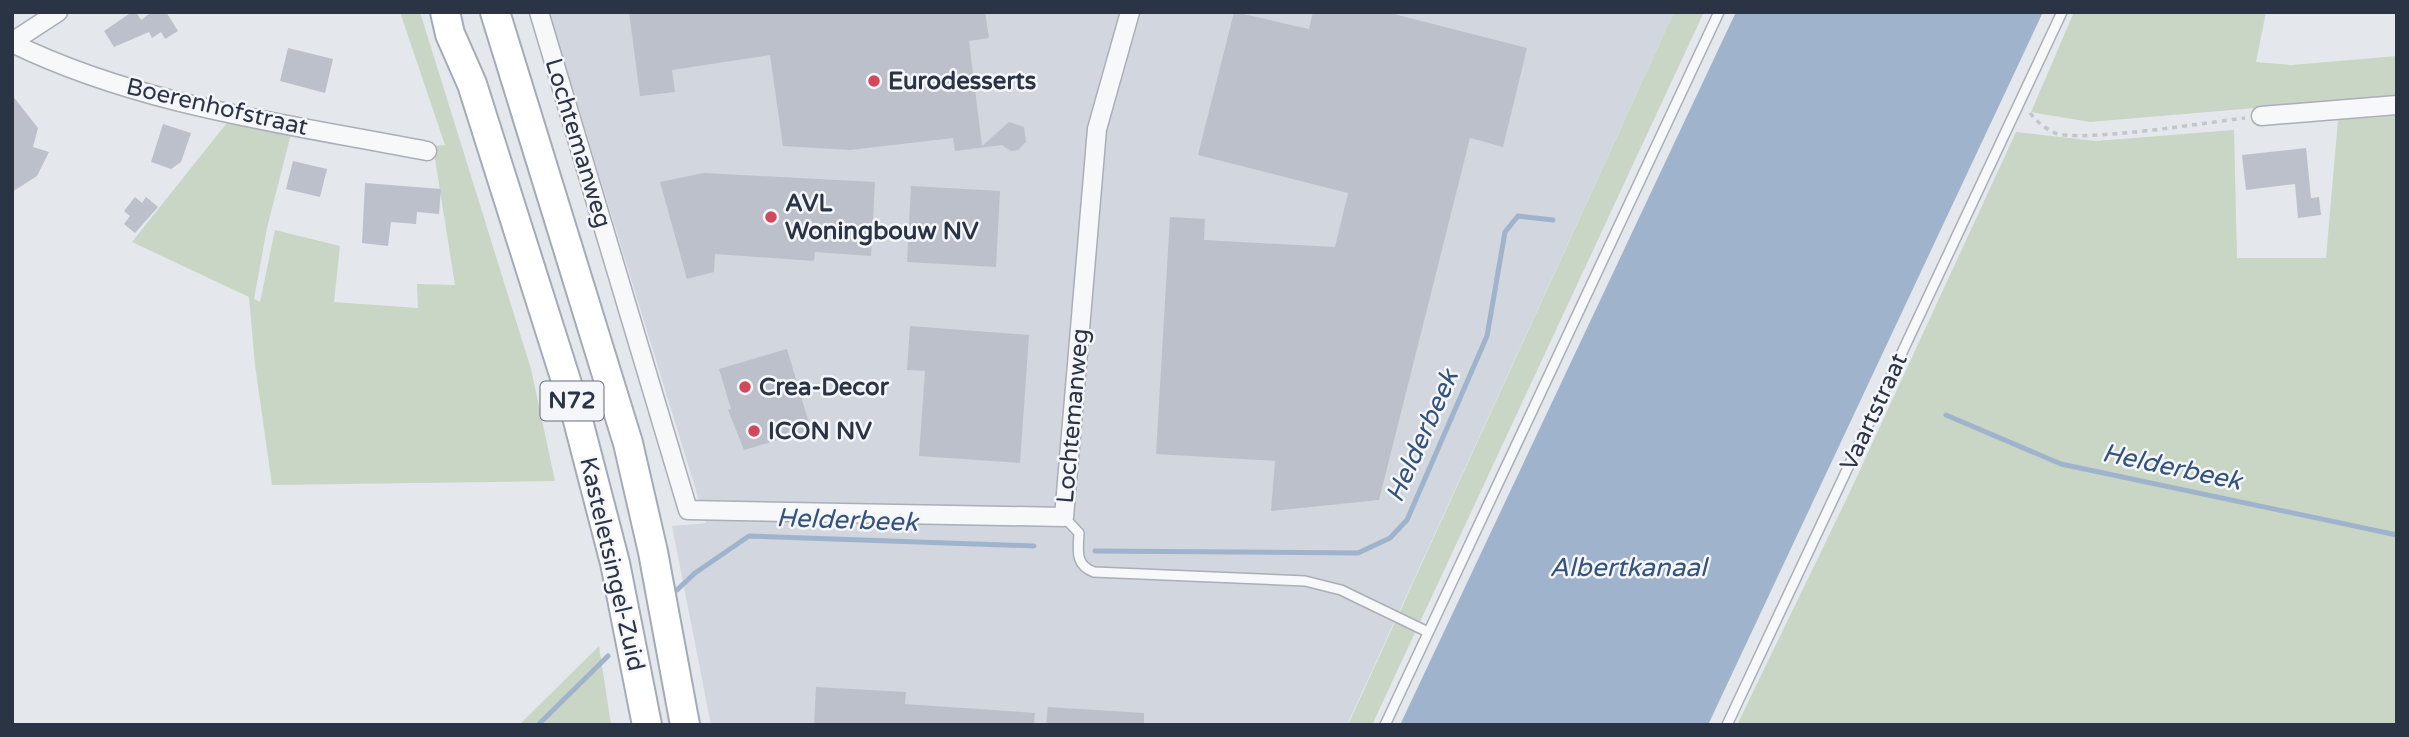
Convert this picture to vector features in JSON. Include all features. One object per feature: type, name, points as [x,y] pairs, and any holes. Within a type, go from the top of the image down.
[{"type":"main road","name":"Kasteletsingel-Zuid","points":[[495,12],[628,443],[685,725]]},
{"type":"main road","name":"Kasteletsingel-Zuid","points":[[447,23],[472,84],[575,409],[615,563],[648,725]]},
{"type":"street","points":[[12,43],[58,12]]},
{"type":"street","name":"Lochtemanweg","points":[[539,12],[688,510],[1064,517],[1097,129],[1130,12]]},
{"type":"street","name":"Boerenhofstraat","points":[[12,43],[43,58],[131,90],[427,151]]},
{"type":"street","points":[[2261,117],[2397,105]]},
{"type":"lane","points":[[1385,725],[1719,12]]},
{"type":"lane","name":"Vaartstraat","points":[[1727,725],[2062,12]]},
{"type":"lane","points":[[1064,517],[1079,533],[1077,559],[1084,568],[1094,572],[1305,581],[1341,590],[1428,632]]},
{"type":"path","points":[[2021,100],[2038,123],[2057,134],[2085,136],[2261,117]]},
{"type":"shaded area","points":[[549,12],[1674,12],[1347,725],[711,725],[672,526],[706,523]]},
{"type":"green space","points":[[400,12],[420,12],[531,369],[555,481],[272,485],[255,365],[249,297],[132,242],[230,119],[291,134],[267,228],[254,299],[260,302],[275,230],[340,246],[334,302],[418,308],[417,284],[455,285],[433,146],[445,145]]},
{"type":"green space","points":[[1674,12],[1704,12],[1372,725],[1348,725]]},
{"type":"green space","points":[[2074,12],[2266,12],[2256,62],[2291,65],[2397,56],[2397,96],[2090,122],[2031,112]]},
{"type":"green space","points":[[2397,116],[2397,725],[1737,725],[1847,498],[2016,132],[2096,141],[2234,130],[2237,258],[2326,258],[2338,120]]},
{"type":"green space","points":[[599,646],[611,725],[519,725]]},
{"type":"water","name":"Albertkanaal","points":[[1736,12],[2043,12],[1708,725],[1400,725]]},
{"type":"building","points":[[136,12],[141,20],[152,12],[166,12],[178,31],[165,39],[161,32],[152,38],[149,32],[114,47],[104,31]]},
{"type":"building","name":"Eurodesserts","points":[[629,12],[985,12],[989,38],[969,41],[982,146],[1009,122],[1024,127],[1026,142],[1018,150],[1011,151],[1002,145],[955,151],[953,138],[850,150],[783,146],[770,55],[672,70],[675,92],[640,96]]},
{"type":"building","points":[[1234,12],[1309,29],[1313,12],[1386,12],[1527,48],[1503,147],[1470,138],[1379,500],[1271,511],[1275,461],[1156,454],[1170,217],[1205,219],[1204,240],[1335,247],[1348,193],[1198,155]]},
{"type":"building","points":[[288,48],[333,59],[325,93],[280,81]]},
{"type":"building","points":[[12,95],[38,128],[33,147],[49,152],[37,176],[12,192]]},
{"type":"building","points":[[163,124],[191,133],[181,162],[171,169],[151,162]]},
{"type":"building","points":[[2306,148],[2311,198],[2319,197],[2321,215],[2298,218],[2295,184],[2246,190],[2242,155]]},
{"type":"building","points":[[293,161],[327,169],[320,197],[286,189]]},
{"type":"building","name":"AVL Woningbouw NV","points":[[704,173],[875,182],[871,256],[815,252],[814,261],[715,254],[714,272],[687,279],[660,182]]},
{"type":"building","points":[[365,183],[441,189],[439,214],[417,212],[416,224],[391,222],[388,246],[362,243]]},
{"type":"building","points":[[911,186],[1000,191],[996,267],[907,262]]},
{"type":"building","points":[[135,197],[142,203],[146,197],[158,207],[135,233],[124,224],[130,216],[124,211]]},
{"type":"building","points":[[910,326],[1029,335],[1020,463],[919,456],[925,371],[907,370]]},
{"type":"building","points":[[787,349],[811,430],[744,450],[728,410],[731,409],[719,369]]},
{"type":"building","points":[[816,687],[906,692],[905,704],[1035,713],[1034,725],[814,725]]},
{"type":"building","points":[[1048,707],[1144,713],[1144,725],[1046,725]]},
{"type":"waterway","name":"Helderbeek","points":[[1095,551],[1358,553],[1390,538],[1407,520],[1487,336],[1505,232],[1518,216],[1553,220]]},
{"type":"waterway","name":"Helderbeek","points":[[1946,415],[2061,464],[2397,535]]},
{"type":"waterway","name":"Helderbeek","points":[[677,590],[695,573],[749,536],[1034,546]]},
{"type":"waterway","name":"Helderbeek","points":[[538,725],[608,656]]},
{"type":"place","name":"Eurodesserts","points":[[874,81]]},
{"type":"place","name":"AVL Woningbouw NV","points":[[771,217]]},
{"type":"place","name":"Crea-Decor","points":[[745,387]]},
{"type":"place","name":"ICON NV","points":[[754,431]]}]
